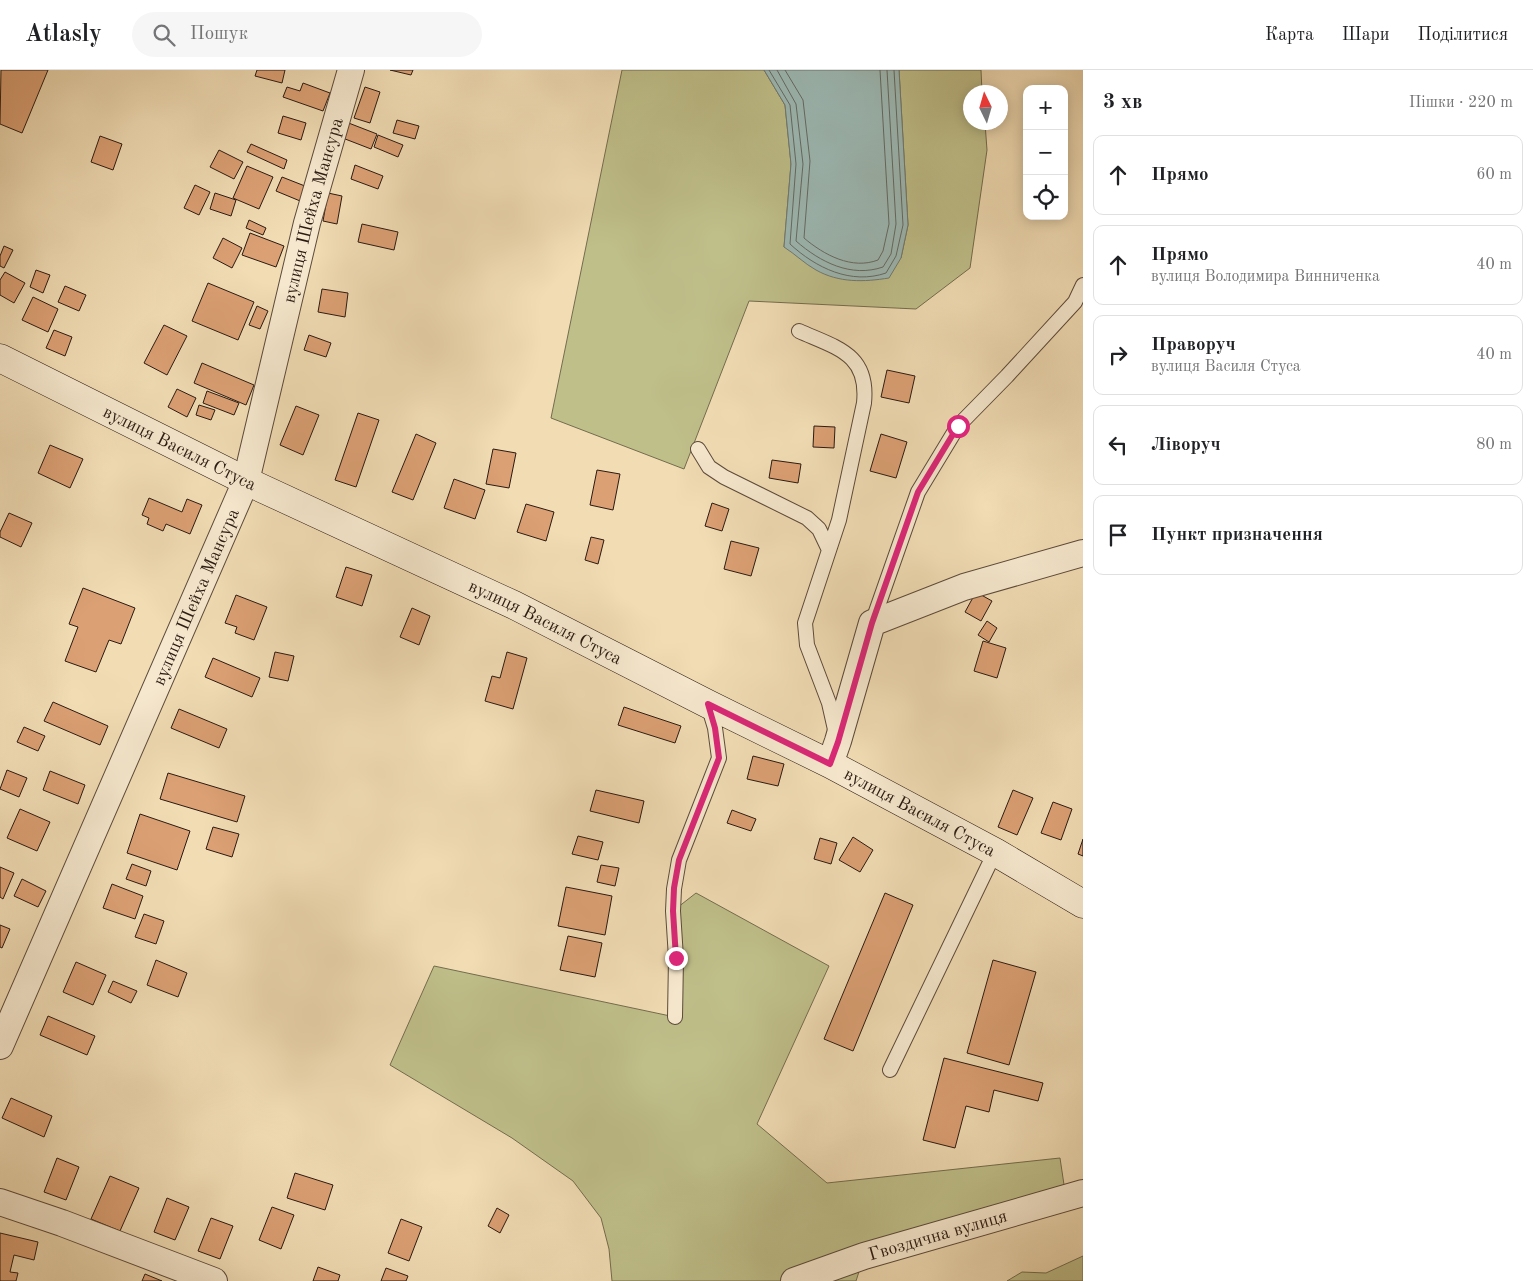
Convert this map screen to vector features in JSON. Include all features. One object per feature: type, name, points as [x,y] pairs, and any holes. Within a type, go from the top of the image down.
[{"type":"main road","name":"вулиця Василя Стуса","points":[[0,358],[246,481],[514,605],[708,704],[834,753],[1083,904]]},
{"type":"street","name":"вулиця Шейха Мансура","points":[[0,1046],[246,481],[307,223],[351,70]]},
{"type":"street","points":[[834,753],[872,623],[964,587],[1083,553]]},
{"type":"street","name":"Гвоздична вулиця","points":[[794,1281],[864,1256],[1083,1193]]},
{"type":"street","points":[[0,1202],[62,1223],[214,1281]]},
{"type":"street","points":[[856,1281],[864,1256]]},
{"type":"lane","points":[[872,623],[918,492],[958,426],[1075,302],[1083,284]]},
{"type":"lane","points":[[799,331],[850,356],[857,365],[866,388],[839,520],[805,623],[807,644],[829,703],[834,753]]},
{"type":"lane","points":[[698,450],[709,467],[807,518],[819,530],[829,550]]},
{"type":"lane","points":[[675,1017],[674,888],[679,860],[719,758],[715,728],[708,704]]},
{"type":"lane","points":[[890,1070],[995,852]]},
{"type":"green space","points":[[622,70],[764,70],[785,105],[791,164],[784,247],[901,258],[908,225],[899,70],[981,70],[982,85],[963,85],[963,130],[986,130],[987,150],[970,268],[916,309],[749,301],[684,469],[551,418]]},
{"type":"green space","points":[[696,893],[829,966],[757,1124],[827,1183],[1060,1158],[1066,1198],[864,1256],[856,1281],[612,1281],[609,1249],[601,1218],[573,1181],[512,1138],[390,1065],[434,966],[675,1017],[673,911]]},
{"type":"green space","points":[[1083,1256],[1083,1281],[1007,1281],[1022,1272],[1046,1273]]},
{"type":"water","points":[[764,70],[899,70],[908,225],[901,258],[889,278],[861,281],[834,277],[812,268],[784,247],[791,164],[785,105]]},
{"type":"building","points":[[1,70],[48,70],[22,133],[0,124]]},
{"type":"building","points":[[257,70],[285,70],[282,83],[255,76]]},
{"type":"building","points":[[390,70],[413,70],[411,75]]},
{"type":"building","points":[[303,83],[330,93],[323,111],[283,97],[287,87],[300,91]]},
{"type":"building","points":[[365,87],[380,92],[370,123],[354,118]]},
{"type":"building","points":[[283,116],[306,123],[301,140],[278,133]]},
{"type":"building","points":[[397,120],[419,126],[415,139],[393,133]]},
{"type":"building","points":[[346,122],[377,134],[371,149],[340,137]]},
{"type":"building","points":[[378,135],[403,145],[398,157],[374,147]]},
{"type":"building","points":[[100,136],[122,144],[113,170],[91,162]]},
{"type":"building","points":[[251,144],[287,160],[284,169],[247,152]]},
{"type":"building","points":[[219,150],[243,162],[234,179],[210,167]]},
{"type":"building","points":[[355,165],[383,176],[378,189],[351,179]]},
{"type":"building","points":[[247,166],[273,177],[259,209],[233,198]]},
{"type":"building","points":[[282,177],[310,188],[305,203],[276,191]]},
{"type":"building","points":[[195,185],[210,192],[199,215],[184,208]]},
{"type":"building","points":[[215,193],[236,200],[231,216],[210,209]]},
{"type":"building","points":[[328,193],[342,196],[337,224],[323,221]]},
{"type":"building","points":[[249,220],[266,228],[263,235],[246,228]]},
{"type":"building","points":[[362,224],[398,232],[394,250],[358,242]]},
{"type":"building","points":[[250,233],[284,246],[276,267],[242,255]]},
{"type":"building","points":[[223,238],[242,248],[232,268],[213,258]]},
{"type":"building","points":[[4,246],[13,250],[4,268],[0,266],[0,256]]},
{"type":"building","points":[[36,270],[50,275],[43,293],[30,287]]},
{"type":"building","points":[[5,272],[25,283],[14,303],[0,295],[0,280]]},
{"type":"building","points":[[208,283],[254,302],[238,340],[192,321]]},
{"type":"building","points":[[65,286],[86,295],[79,311],[58,302]]},
{"type":"building","points":[[322,289],[348,293],[345,317],[318,312]]},
{"type":"building","points":[[33,297],[58,309],[48,332],[22,320]]},
{"type":"building","points":[[257,306],[268,311],[260,329],[249,325]]},
{"type":"building","points":[[164,325],[187,336],[167,375],[144,363]]},
{"type":"building","points":[[54,330],[72,337],[65,356],[46,348]]},
{"type":"building","points":[[309,335],[331,343],[326,357],[304,350]]},
{"type":"building","points":[[202,363],[254,385],[246,405],[194,383]]},
{"type":"building","points":[[887,370],[915,376],[909,403],[881,397]]},
{"type":"building","points":[[177,389],[196,398],[187,417],[168,407]]},
{"type":"building","points":[[207,391],[239,403],[234,415],[203,403]]},
{"type":"building","points":[[199,405],[215,410],[211,420],[196,415]]},
{"type":"building","points":[[296,406],[319,415],[303,455],[280,445]]},
{"type":"building","points":[[358,413],[379,420],[356,487],[335,480]]},
{"type":"building","points":[[814,426],[835,427],[834,448],[813,447]]},
{"type":"building","points":[[416,434],[436,443],[413,500],[392,492]]},
{"type":"building","points":[[881,434],[907,442],[896,478],[870,471]]},
{"type":"building","points":[[50,445],[83,459],[70,488],[38,473]]},
{"type":"building","points":[[493,449],[516,453],[509,488],[486,484]]},
{"type":"building","points":[[772,460],[801,464],[798,483],[769,478]]},
{"type":"building","points":[[597,470],[620,474],[613,510],[590,505]]},
{"type":"building","points":[[454,479],[485,490],[475,519],[444,508]]},
{"type":"building","points":[[149,498],[182,512],[187,499],[202,505],[190,534],[166,524],[163,531],[147,524],[149,518],[142,515]]},
{"type":"building","points":[[712,503],[729,509],[722,531],[705,526]]},
{"type":"building","points":[[526,504],[554,512],[546,541],[517,532]]},
{"type":"building","points":[[9,513],[32,523],[21,547],[0,537],[0,532]]},
{"type":"building","points":[[591,537],[604,540],[598,564],[585,560]]},
{"type":"building","points":[[731,541],[759,548],[751,576],[724,569]]},
{"type":"building","points":[[346,567],[372,575],[362,606],[336,597]]},
{"type":"building","points":[[83,588],[135,608],[121,644],[109,640],[96,672],[65,661],[78,627],[69,624]]},
{"type":"building","points":[[976,592],[992,601],[981,621],[965,612]]},
{"type":"building","points":[[236,595],[267,607],[254,640],[235,633],[237,627],[225,623]]},
{"type":"building","points":[[412,608],[430,616],[419,645],[400,637]]},
{"type":"building","points":[[987,621],[997,628],[989,642],[978,635]]},
{"type":"building","points":[[983,641],[1006,648],[997,678],[974,671]]},
{"type":"building","points":[[275,652],[294,656],[288,681],[269,677]]},
{"type":"building","points":[[507,652],[527,658],[513,709],[485,701],[492,676],[500,678]]},
{"type":"building","points":[[213,658],[260,678],[252,697],[205,677]]},
{"type":"building","points":[[53,702],[108,726],[100,745],[44,721]]},
{"type":"building","points":[[624,707],[681,726],[675,743],[618,725]]},
{"type":"building","points":[[179,709],[227,729],[219,748],[171,728]]},
{"type":"building","points":[[24,727],[45,736],[38,751],[17,742]]},
{"type":"building","points":[[753,756],[784,764],[778,786],[747,779]]},
{"type":"building","points":[[7,770],[27,778],[19,797],[0,789]]},
{"type":"building","points":[[50,771],[85,785],[78,804],[43,790]]},
{"type":"building","points":[[168,773],[245,796],[237,822],[160,799]]},
{"type":"building","points":[[596,790],[644,801],[639,823],[590,811]]},
{"type":"building","points":[[1013,790],[1033,798],[1017,835],[998,827]]},
{"type":"building","points":[[1053,802],[1072,809],[1061,840],[1041,833]]},
{"type":"building","points":[[20,809],[50,822],[37,851],[7,838]]},
{"type":"building","points":[[732,810],[756,819],[751,831],[727,823]]},
{"type":"building","points":[[140,814],[190,831],[177,870],[127,853]]},
{"type":"building","points":[[213,827],[239,834],[232,857],[206,849]]},
{"type":"building","points":[[578,836],[603,842],[598,860],[572,854]]},
{"type":"building","points":[[853,837],[873,850],[860,872],[839,860]]},
{"type":"building","points":[[820,838],[837,843],[831,864],[814,859]]},
{"type":"building","points":[[1083,839],[1083,856],[1078,854]]},
{"type":"building","points":[[132,864],[151,871],[146,886],[126,879]]},
{"type":"building","points":[[601,865],[619,868],[615,886],[597,882]]},
{"type":"building","points":[[0,867],[14,873],[3,899],[0,897]]},
{"type":"building","points":[[22,879],[46,891],[38,907],[14,896]]},
{"type":"building","points":[[112,884],[143,896],[135,919],[103,908]]},
{"type":"building","points":[[566,887],[612,896],[605,935],[558,926]]},
{"type":"building","points":[[885,893],[913,905],[853,1051],[824,1039]]},
{"type":"building","points":[[144,914],[164,921],[156,944],[135,937]]},
{"type":"building","points":[[0,925],[10,929],[2,948],[0,947]]},
{"type":"building","points":[[568,936],[602,943],[595,977],[560,970]]},
{"type":"building","points":[[156,960],[187,973],[178,997],[147,985]]},
{"type":"building","points":[[993,960],[1036,972],[1009,1065],[967,1053]]},
{"type":"building","points":[[76,962],[106,975],[93,1005],[63,992]]},
{"type":"building","points":[[113,981],[137,991],[131,1003],[108,992]]},
{"type":"building","points":[[48,1016],[95,1036],[87,1055],[40,1035]]},
{"type":"building","points":[[944,1058],[1043,1083],[1038,1101],[994,1090],[989,1112],[966,1106],[955,1148],[923,1140]]},
{"type":"building","points":[[11,1098],[52,1116],[44,1137],[2,1118]]},
{"type":"building","points":[[57,1158],[79,1167],[66,1200],[44,1192]]},
{"type":"building","points":[[295,1173],[333,1185],[325,1210],[287,1198]]},
{"type":"building","points":[[110,1176],[139,1188],[120,1231],[91,1219]]},
{"type":"building","points":[[167,1198],[189,1207],[175,1240],[154,1232]]},
{"type":"building","points":[[272,1207],[294,1215],[281,1249],[259,1240]]},
{"type":"building","points":[[497,1208],[509,1215],[500,1233],[488,1226]]},
{"type":"building","points":[[211,1218],[233,1226],[220,1259],[198,1251]]},
{"type":"building","points":[[401,1219],[422,1227],[409,1261],[388,1253]]},
{"type":"building","points":[[0,1233],[38,1242],[34,1260],[14,1255],[10,1272],[18,1273],[16,1281],[0,1281]]},
{"type":"building","points":[[318,1267],[340,1275],[338,1281],[313,1281]]},
{"type":"building","points":[[386,1268],[408,1276],[406,1281],[381,1281]]},
{"type":"building","points":[[145,1274],[162,1281],[142,1281]]},
{"type":"route","points":[[676,958],[673,911],[674,888],[679,860],[719,758],[715,728],[708,704],[830,764],[872,623],[918,492],[958,426]]}]
